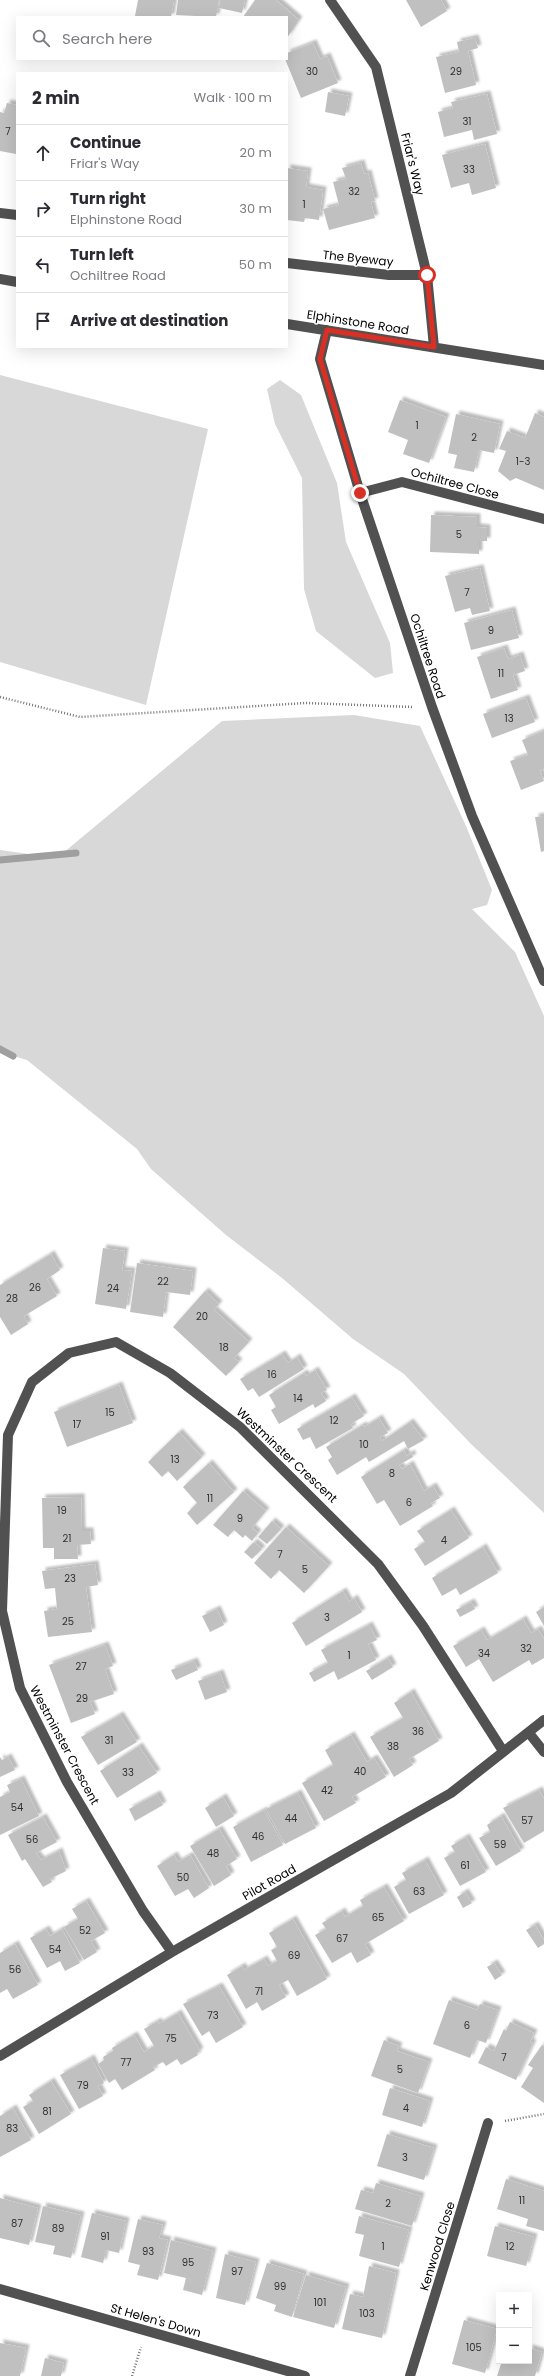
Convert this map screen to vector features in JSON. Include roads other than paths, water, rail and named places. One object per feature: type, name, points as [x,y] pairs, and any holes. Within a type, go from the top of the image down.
[{"type":"street","name":"Friar's Way","points":[[330,0],[376,67],[427,275],[434,347]]},
{"type":"street","points":[[0,213],[16,215]]},
{"type":"street","name":"The Byeway","points":[[288,263],[389,275],[427,275]]},
{"type":"street","points":[[0,279],[16,282]]},
{"type":"street","name":"Elphinstone Road","points":[[288,324],[544,365]]},
{"type":"street","name":"Ochiltree Road","points":[[327,330],[320,359],[360,493],[432,707],[472,816],[544,981]]},
{"type":"street","name":"Ochiltree Close","points":[[360,493],[402,482],[544,520]]},
{"type":"street","name":"Westminster Crescent","points":[[172,1952],[143,1911],[67,1782],[20,1688],[2,1611],[8,1434],[32,1382],[69,1352],[116,1342],[170,1373],[240,1427],[378,1564],[424,1626],[503,1751]]},
{"type":"street","name":"Pilot Road","points":[[0,2056],[172,1952],[451,1792],[544,1720]]},
{"type":"street","points":[[528,1733],[544,1752]]},
{"type":"street","name":"Kenwood Close","points":[[410,2376],[488,2124]]},
{"type":"street","name":"St Helen's Down","points":[[0,2289],[305,2376]]},
{"type":"waterway","points":[[0,860],[76,853]]},
{"type":"waterway","points":[[0,1049],[13,1056]]}]
